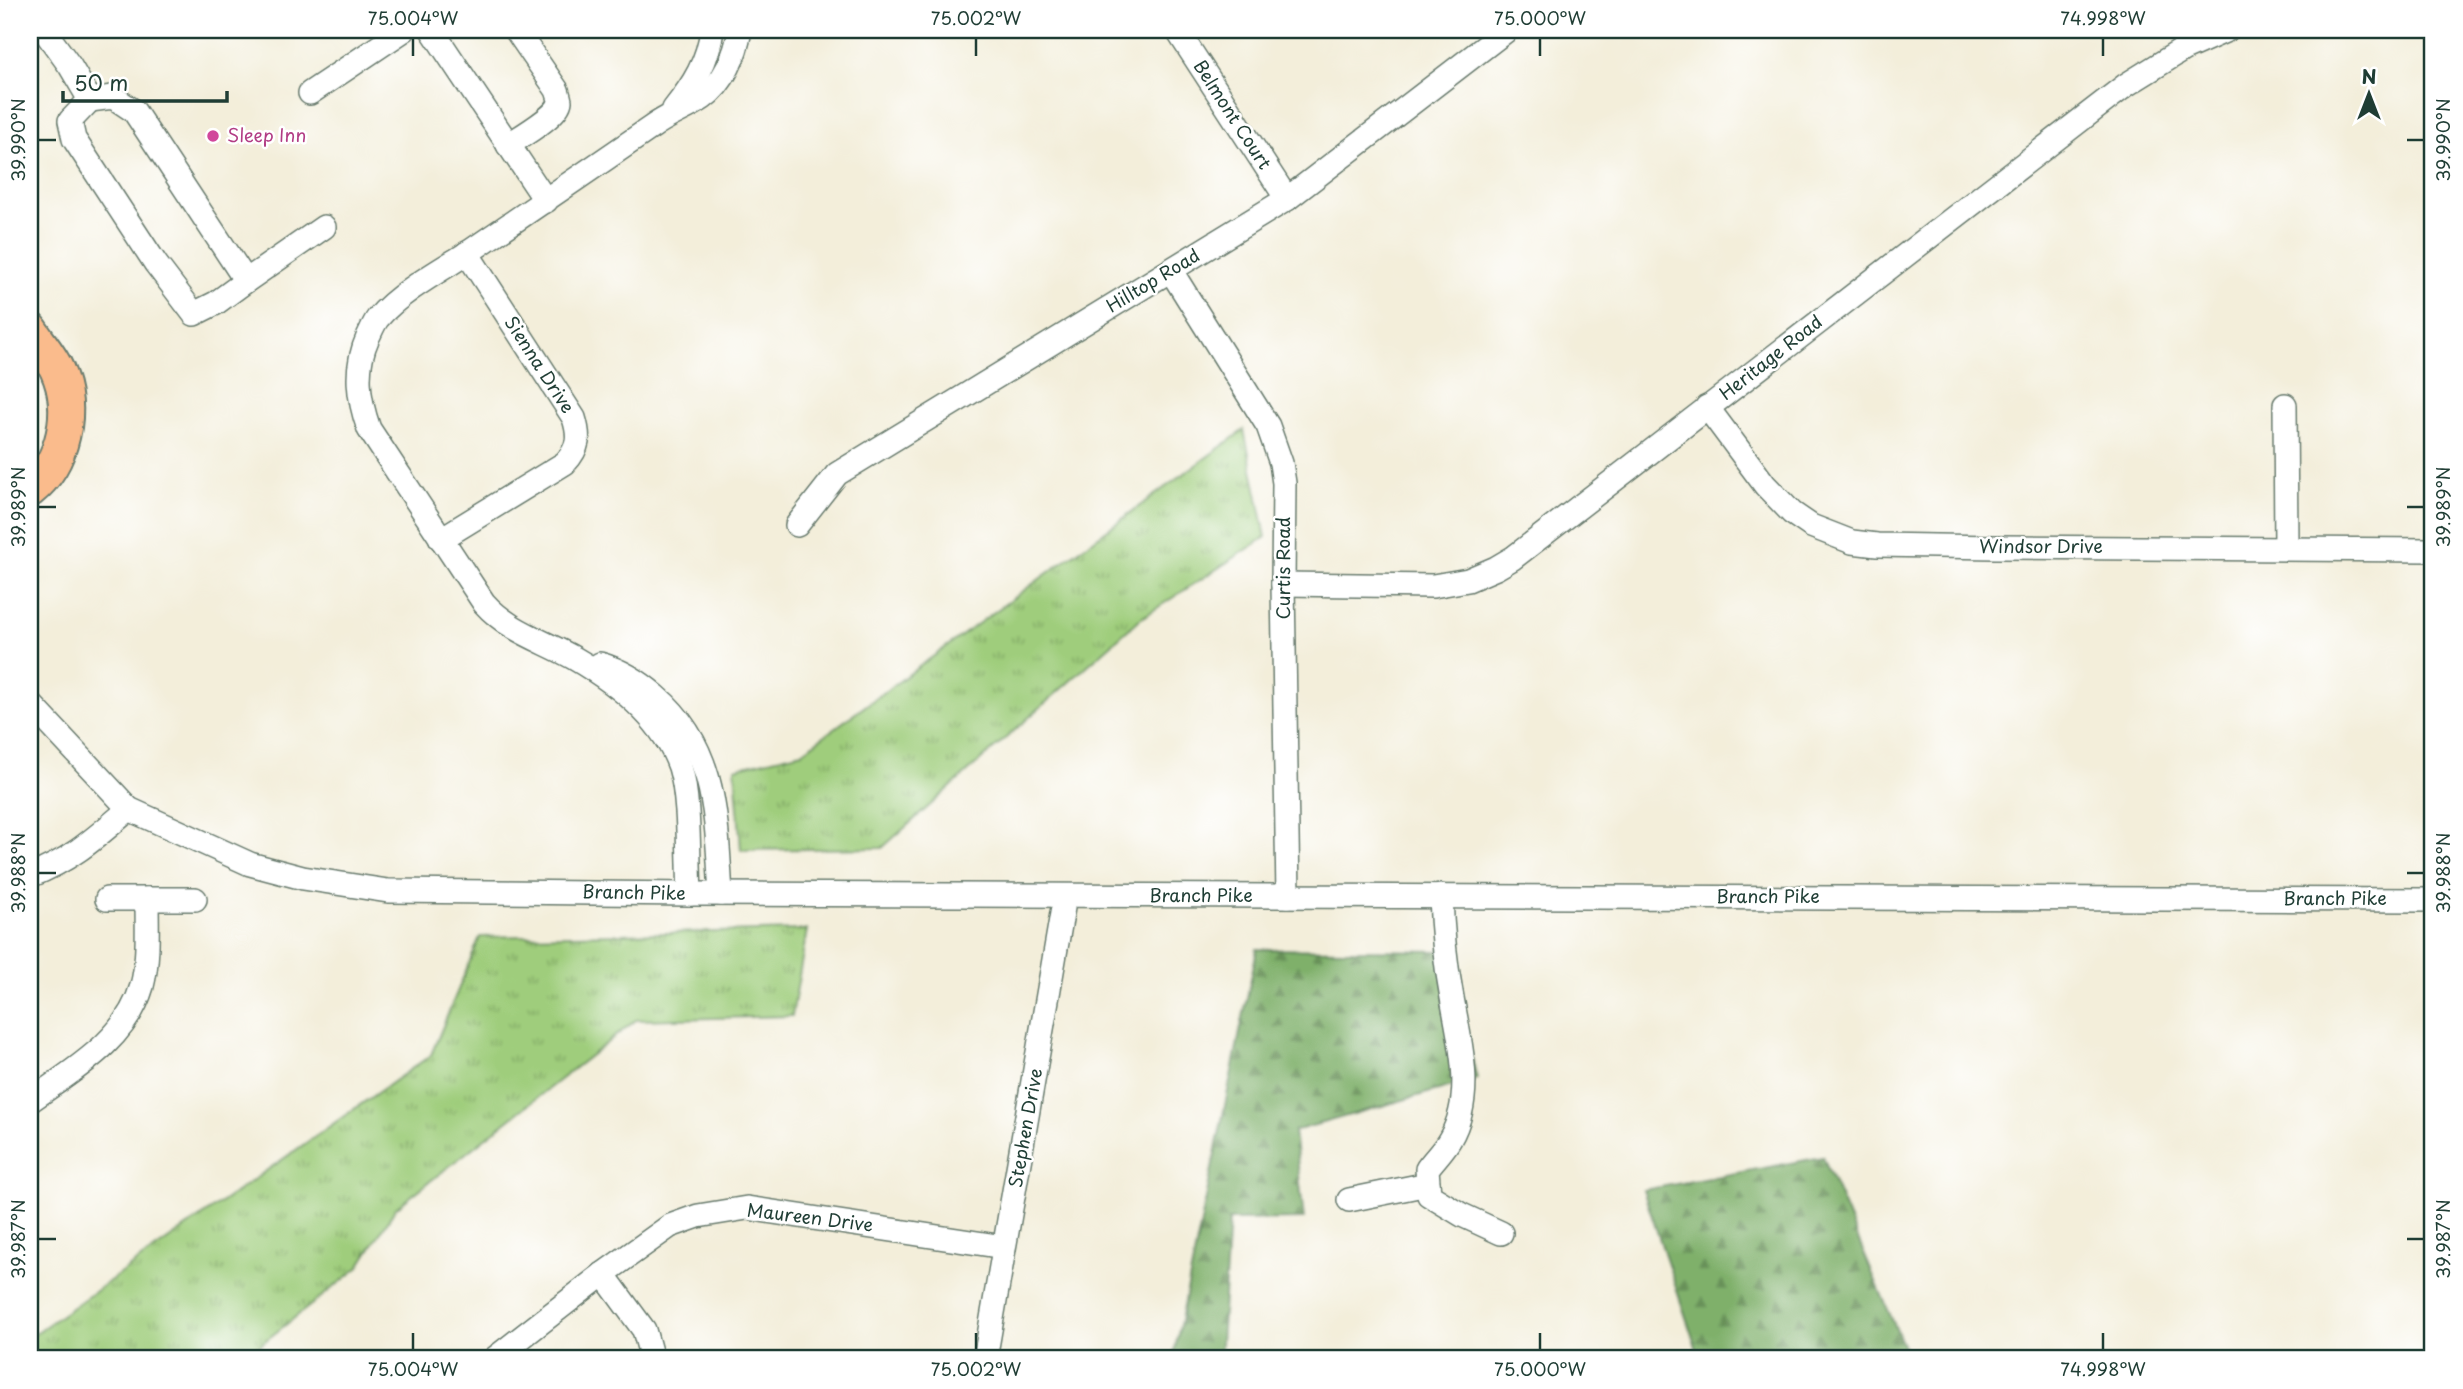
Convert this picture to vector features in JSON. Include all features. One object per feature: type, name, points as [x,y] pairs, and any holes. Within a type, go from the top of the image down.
[{"type":"highway","points":[[30,330],[57,369],[65,405],[65,422],[57,456],[48,472],[30,490]]},
{"type":"street","points":[[44,30],[90,100]]},
{"type":"street","points":[[310,93],[404,30]]},
{"type":"street","points":[[432,30],[546,201]]},
{"type":"street","points":[[509,145],[548,118],[560,100],[557,90],[516,30]]},
{"type":"street","points":[[670,114],[698,76],[710,44],[712,30]]},
{"type":"street","points":[[690,894],[685,792],[680,768],[670,745],[640,706],[573,658],[519,632],[494,614],[369,429],[360,402],[358,371],[365,344],[377,319],[401,297],[546,201],[670,114],[701,99],[713,89],[729,65],[740,30]]},
{"type":"street","name":"Belmont Court","points":[[1177,30],[1287,199]]},
{"type":"street","name":"Hilltop Road","points":[[797,524],[837,474],[1287,199],[1507,30]]},
{"type":"street","name":"Heritage Road","points":[[1283,584],[1433,586],[1468,580],[1496,569],[2126,85],[2184,49],[2227,30]]},
{"type":"street","points":[[246,281],[134,111],[113,97],[90,100],[70,121],[74,139],[156,264],[194,314],[216,303],[324,227]]},
{"type":"street","name":"Sienna Drive","points":[[441,539],[565,463],[574,453],[578,442],[578,430],[573,418],[467,253]]},
{"type":"street","name":"Curtis Road","points":[[1171,271],[1255,404],[1276,444],[1284,483],[1288,896]]},
{"type":"street","points":[[2285,405],[2286,548]]},
{"type":"street","name":"Windsor Drive","points":[[1707,407],[1765,485],[1792,513],[1811,526],[1852,542],[1890,545],[2433,550]]},
{"type":"street","points":[[573,658],[607,666],[640,682],[667,705],[685,726],[698,749],[712,789],[721,894]]},
{"type":"street","name":"Branch Pike","points":[[30,703],[130,809],[250,864],[303,878],[388,891],[2433,900]]},
{"type":"street","points":[[30,876],[55,866],[85,848],[130,809]]},
{"type":"street","name":"Stephen Drive","points":[[985,1359],[1065,896]]},
{"type":"street","points":[[1441,896],[1442,933],[1462,1045],[1464,1082],[1462,1106],[1450,1139],[1427,1169],[1429,1195],[1462,1215],[1501,1233]]},
{"type":"street","points":[[107,899],[195,899]]},
{"type":"street","points":[[30,1101],[101,1049],[127,1019],[142,986],[146,955],[147,899]]},
{"type":"street","points":[[1349,1200],[1428,1184]]},
{"type":"street","name":"Maureen Drive","points":[[494,1359],[670,1226],[698,1216],[747,1208],[1004,1247]]},
{"type":"street","points":[[603,1274],[644,1330],[652,1359]]},
{"type":"green space","points":[[1244,430],[1266,537],[1140,619],[882,848],[741,850],[735,768],[802,752]]},
{"type":"green space","points":[[807,930],[792,1016],[636,1020],[396,1208],[358,1268],[242,1359],[30,1359],[30,1337],[431,1055],[480,937]]},
{"type":"green space","points":[[1257,949],[1445,951],[1477,1079],[1294,1131],[1304,1219],[1229,1220],[1220,1359],[1173,1359]]},
{"type":"green space","points":[[1823,1157],[1909,1359],[1700,1359],[1643,1190]]},
{"type":"place","name":"Sleep Inn","points":[[213,136]]}]
